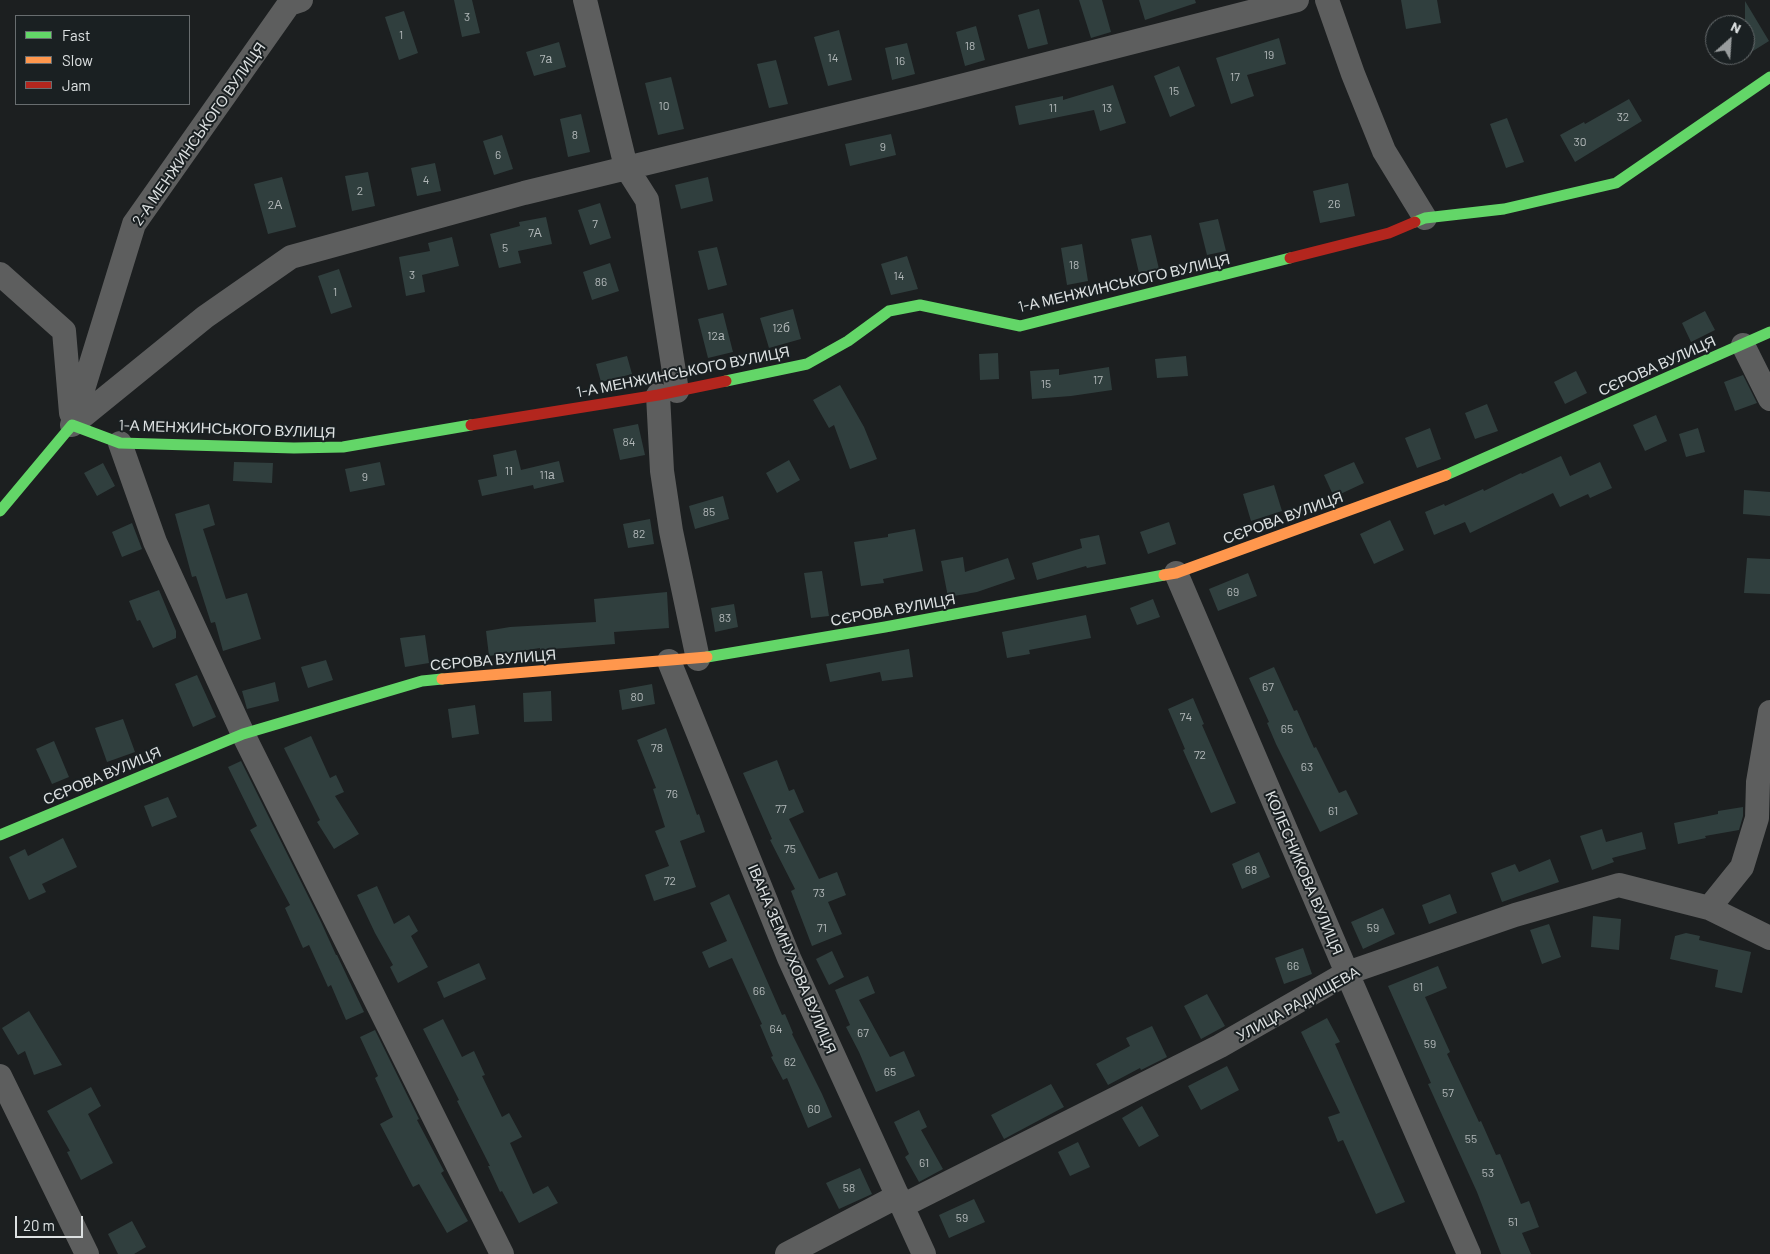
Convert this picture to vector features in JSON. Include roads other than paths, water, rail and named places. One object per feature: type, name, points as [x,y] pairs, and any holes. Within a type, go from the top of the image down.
[{"type":"street","name":"2-А МЕНЖИНСЬКОГО ВУЛИЦЯ","points":[[72,425],[134,224],[289,4],[300,0]]},
{"type":"street","points":[[585,0],[626,167],[647,200],[668,393],[662,472],[671,531],[698,659]]},
{"type":"street","points":[[0,511],[72,425],[204,317],[291,257],[524,193],[918,98],[1297,0]]},
{"type":"street","points":[[1327,0],[1353,74],[1384,151],[1425,218]]},
{"type":"street","name":"1-А МЕНЖИНСЬКОГО ВУЛИЦЯ","points":[[72,425],[120,443],[294,448],[343,447],[443,428],[668,393],[807,364],[848,341],[889,311],[920,305],[1020,326],[1389,234],[1425,218],[1504,209],[1616,182],[1770,77]]},
{"type":"street","points":[[0,274],[64,330],[72,425]]},
{"type":"street","name":"СЄРОВА ВУЛИЦЯ","points":[[0,835],[243,734],[422,681],[698,659],[885,627],[1176,573],[1463,469],[1770,332]]},
{"type":"street","points":[[1743,345],[1770,399]]},
{"type":"street","points":[[120,443],[155,542],[243,734],[502,1254]]},
{"type":"street","name":"КОЛЕСНИКОВА ВУЛИЦЯ","points":[[1176,573],[1346,974],[1469,1254]]},
{"type":"street","name":"ІВАНА ЗЕМНУХОВА ВУЛИЦЯ","points":[[669,661],[789,958],[924,1254]]},
{"type":"street","points":[[1709,908],[1742,867],[1755,826],[1758,782],[1770,712]]},
{"type":"street","name":"УЛИЦА РАДИЩЕВА","points":[[787,1254],[1220,1046],[1346,974],[1515,915],[1619,885],[1709,908],[1770,938]]},
{"type":"street","points":[[0,1076],[87,1254]]}]
